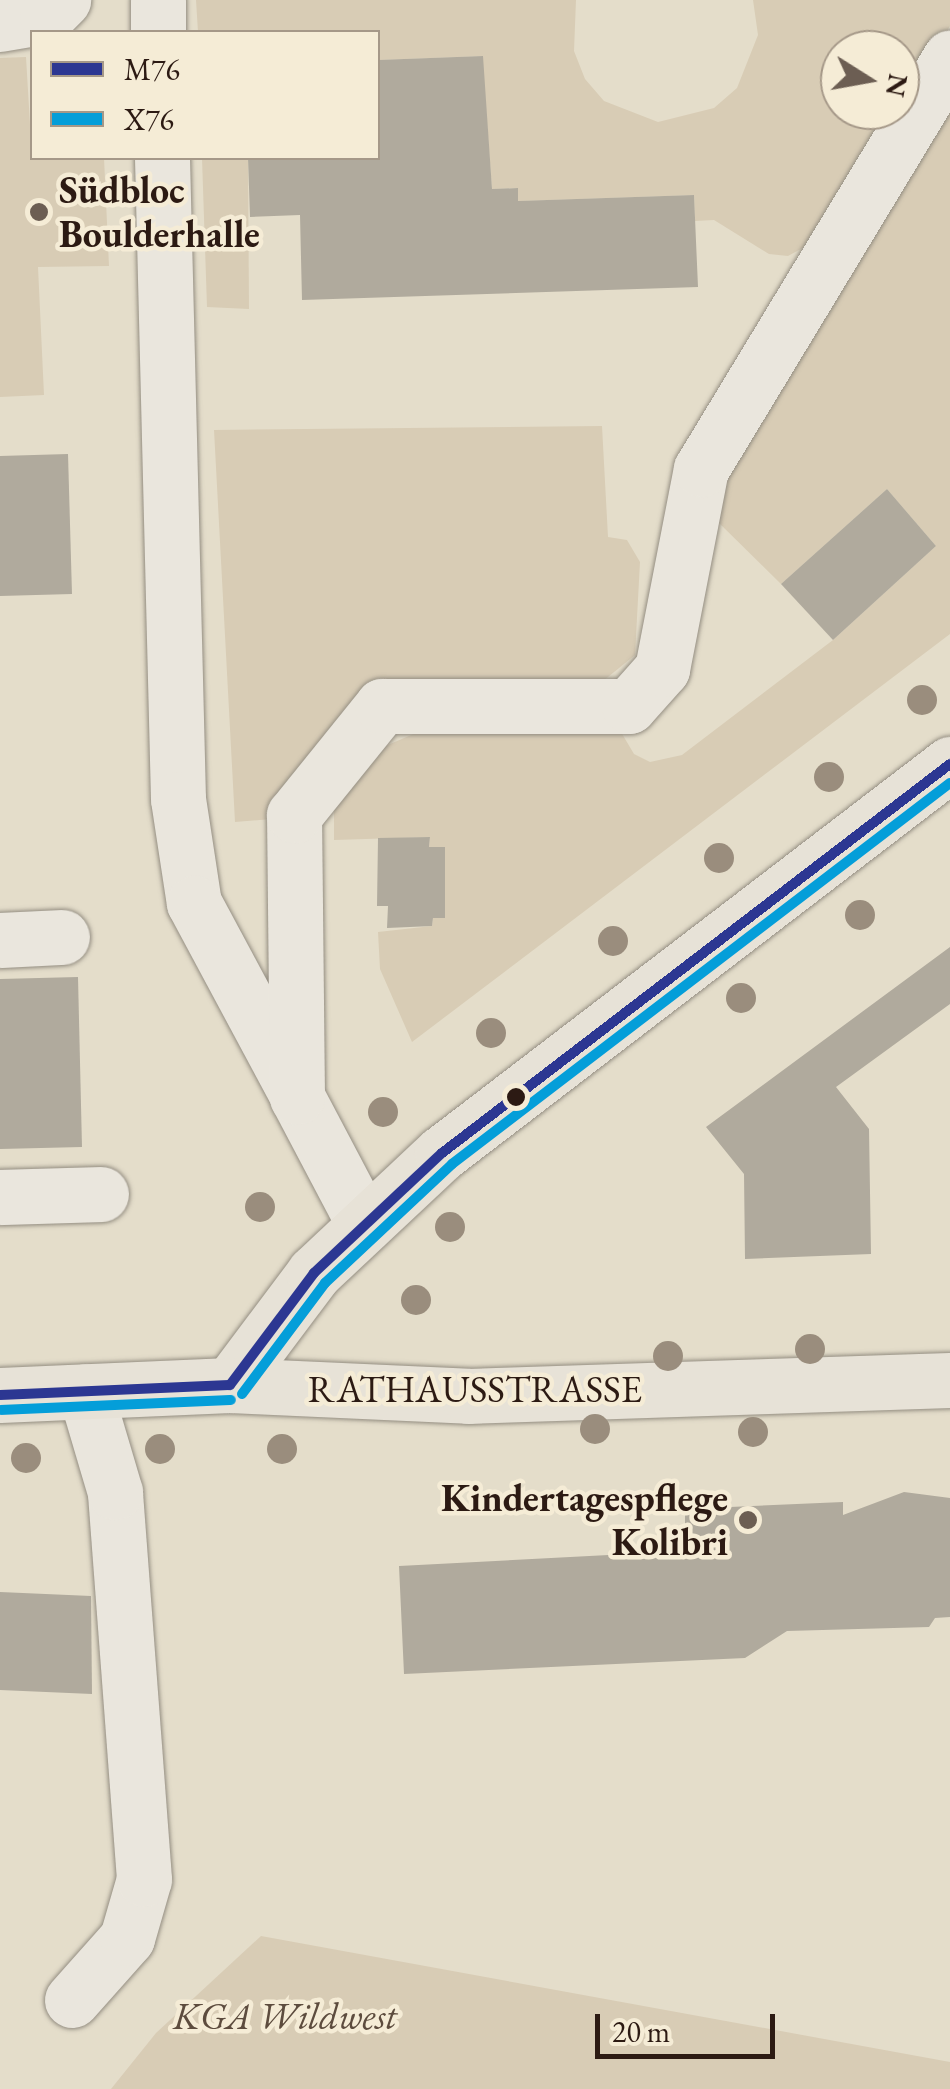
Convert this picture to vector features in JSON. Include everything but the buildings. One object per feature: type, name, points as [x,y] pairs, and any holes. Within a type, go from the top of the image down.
[{"type":"main road","points":[[230,1385],[314,1273],[363,1222],[442,1153],[950,764]]},
{"type":"main road","name":"RATHAUSSTRASSE","points":[[0,1395],[230,1385],[468,1396],[950,1380]]},
{"type":"lane","points":[[0,24],[46,16],[63,0]]},
{"type":"lane","points":[[158,0],[158,30]]},
{"type":"lane","points":[[297,1096],[294,815],[382,706],[629,706],[662,669],[702,469],[950,58]]},
{"type":"lane","points":[[162,160],[178,799],[194,902],[363,1222]]},
{"type":"lane","points":[[0,940],[62,937]]},
{"type":"lane","points":[[0,1197],[101,1194]]},
{"type":"lane","points":[[72,2000],[127,1938],[144,1879],[115,1492],[85,1390]]},
{"type":"green space","points":[[196,0],[576,0],[574,51],[585,79],[604,101],[658,122],[714,108],[737,88],[758,35],[753,0],[950,0],[950,26],[920,75],[920,30],[820,30],[820,130],[885,130],[810,244],[788,256],[769,254],[714,220],[695,221],[694,195],[518,201],[517,188],[492,189],[482,56],[380,60],[380,30],[198,30]]},
{"type":"green space","name":"Südbloc Boulderhalle","points":[[26,57],[30,160],[104,160],[109,266],[38,267],[44,395],[0,397],[0,58]]},
{"type":"green space","points":[[950,91],[950,634],[412,1042],[380,969],[378,932],[432,926],[433,918],[445,918],[445,847],[429,847],[430,837],[334,840],[334,808],[383,747],[423,730],[618,727],[634,754],[650,762],[682,755],[833,640],[936,546],[887,489],[781,584],[718,522],[717,480]]},
{"type":"green space","points":[[202,160],[248,160],[249,309],[207,307]]},
{"type":"green space","points":[[602,426],[608,537],[627,540],[640,562],[635,655],[592,690],[424,692],[283,818],[235,822],[214,430]]},
{"type":"green space","name":"KGA Wildwest","points":[[261,1936],[950,2062],[950,2089],[111,2089],[156,2033]]},
{"type":"transit line","name":"M76","points":[[230,1385],[314,1273],[442,1153],[950,764]]},
{"type":"transit line","name":"X76","points":[[242,1394],[325,1283],[452,1164],[950,783]]},
{"type":"transit line","name":"M76","points":[[0,1395],[230,1385]]},
{"type":"transit line","name":"X76","points":[[1,1410],[231,1400]]},
{"type":"place","name":"Südbloc Boulderhalle","points":[[39,212]]},
{"type":"place","name":"Kindertagespflege Kolibri","points":[[748,1520]]}]
